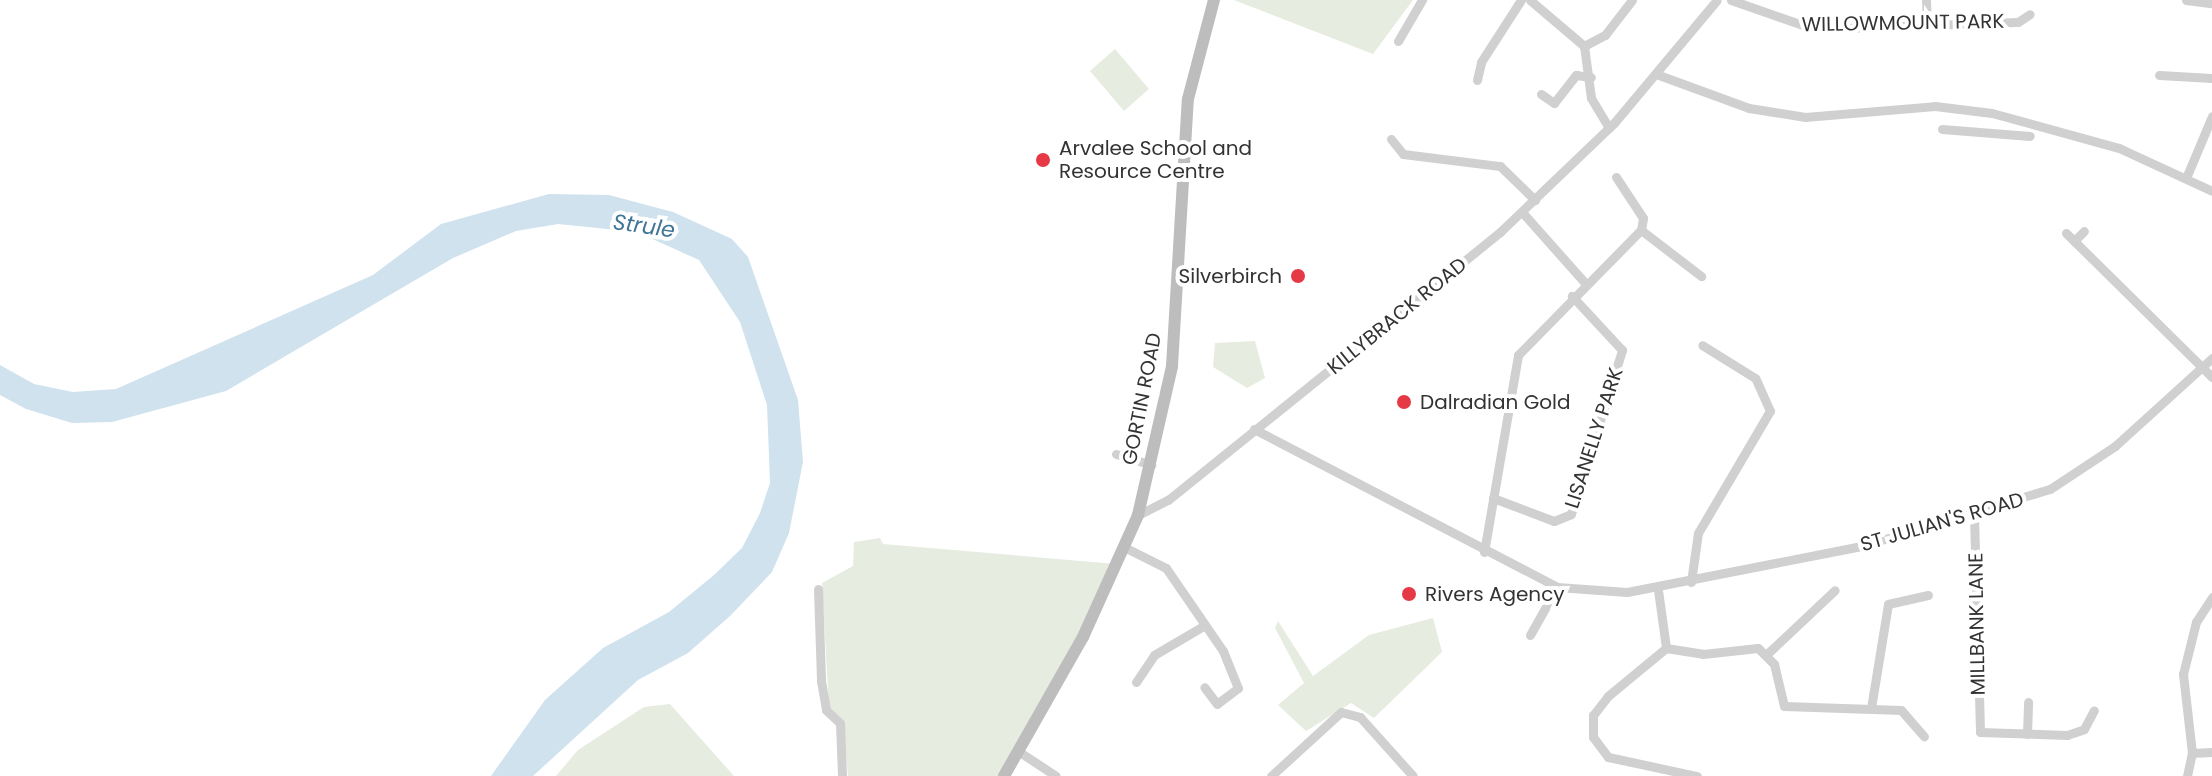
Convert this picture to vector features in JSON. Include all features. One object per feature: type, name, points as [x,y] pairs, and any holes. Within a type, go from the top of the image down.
[{"type":"main road","name":"GORTIN ROAD","points":[[1004,776],[1138,515],[1151,465],[1175,332],[1188,99],[1214,0]]},
{"type":"street","points":[[1398,41],[1422,0]]},
{"type":"street","points":[[1477,80],[1521,0]]},
{"type":"street","points":[[1530,0],[1584,46],[1591,77],[1591,98],[1609,128]]},
{"type":"street","points":[[1584,46],[1605,35],[1632,0]]},
{"type":"street","name":"KILLYBRACK ROAD","points":[[1138,515],[1168,500],[1522,212],[1609,128],[1717,0]]},
{"type":"street","name":"WILLOWMOUNT PARK","points":[[1731,0],[1814,29],[2018,22],[2030,14]]},
{"type":"street","points":[[1926,0],[1927,26]]},
{"type":"street","points":[[2186,0],[2212,3]]},
{"type":"street","points":[[1656,74],[1749,108],[1805,117],[1935,106],[1992,113],[2105,143],[2212,191]]},
{"type":"street","points":[[1541,94],[1554,103],[1576,75],[1591,77]]},
{"type":"street","points":[[2159,75],[2212,78]]},
{"type":"street","points":[[1991,135],[1992,113]]},
{"type":"street","points":[[2186,178],[2212,116]]},
{"type":"street","points":[[1942,129],[2030,136]]},
{"type":"street","points":[[1391,139],[1403,154],[1500,166],[1535,200]]},
{"type":"street","points":[[1484,552],[1518,355],[1572,296],[1641,230],[1643,218],[1616,177]]},
{"type":"street","points":[[1522,212],[1585,283]]},
{"type":"street","points":[[1641,230],[1701,276]]},
{"type":"street","points":[[2084,231],[2070,237],[2212,377]]},
{"type":"street","name":"LISANELLY PARK","points":[[1493,498],[1554,521],[1571,514],[1622,350],[1572,296]]},
{"type":"street","points":[[1691,582],[1688,560],[1698,533],[1770,411],[1755,378],[1702,345]]},
{"type":"street","name":"ST JULIAN'S ROAD","points":[[1557,587],[1658,590],[1723,578],[1974,516],[2050,489],[2115,446],[2212,358]]},
{"type":"street","points":[[1254,429],[1484,552],[1557,587],[1530,635]]},
{"type":"street","points":[[1116,454],[1151,465]]},
{"type":"street","name":"MILLBANK LANE","points":[[1974,516],[1980,732],[2027,734]]},
{"type":"street","points":[[1124,547],[1166,568],[1205,625],[1238,688],[1217,704],[1204,687]]},
{"type":"street","points":[[818,589],[821,681],[826,710],[840,723],[842,776]]},
{"type":"street","points":[[1658,590],[1666,648]]},
{"type":"street","points":[[1767,654],[1835,590]]},
{"type":"street","points":[[1871,708],[1888,604],[1928,595]]},
{"type":"street","points":[[2187,776],[2192,753],[2183,674],[2196,622],[2212,597]]},
{"type":"street","points":[[1136,682],[1154,655],[1205,625]]},
{"type":"street","points":[[1697,776],[1608,757],[1593,737],[1593,715],[1608,696],[1666,648],[1703,654],[1746,645],[1767,654],[1784,706],[1871,708],[1911,714],[1924,736]]},
{"type":"street","points":[[2028,702],[2027,734],[2067,735],[2084,729],[2094,710]]},
{"type":"street","points":[[1271,776],[1341,712],[1360,717],[1413,776]]},
{"type":"street","points":[[1018,751],[1056,776]]},
{"type":"street","points":[[2192,753],[2212,752]]},
{"type":"shaded area","points":[[1234,0],[1413,0],[1373,54]]},
{"type":"shaded area","points":[[1115,49],[1149,89],[1124,111],[1090,71]]},
{"type":"shaded area","points":[[1255,341],[1265,378],[1247,388],[1213,367],[1215,343]]},
{"type":"shaded area","points":[[880,538],[883,544],[1116,564],[1004,776],[848,776],[843,720],[829,708],[822,583],[853,566],[854,542]]},
{"type":"shaded area","points":[[1433,618],[1442,652],[1374,718],[1351,703],[1306,731],[1278,705],[1304,683],[1275,628],[1278,621],[1313,676],[1369,635]]},
{"type":"shaded area","points":[[670,704],[734,776],[556,776],[578,750],[644,707]]},
{"type":"water","name":"Strule","points":[[549,194],[609,195],[673,212],[732,239],[748,257],[798,400],[803,462],[789,533],[772,572],[730,616],[688,653],[638,680],[533,776],[491,776],[545,700],[603,648],[669,612],[714,575],[742,548],[760,513],[770,483],[767,405],[740,322],[699,260],[637,232],[558,224],[516,231],[453,258],[226,391],[112,422],[72,423],[26,409],[0,395],[0,365],[34,384],[73,392],[116,389],[373,275],[441,224]]},
{"type":"place","name":"Arvalee School and Resource Centre","points":[[1043,160]]},
{"type":"place","name":"Silverbirch","points":[[1298,276]]},
{"type":"place","name":"Dalradian Gold","points":[[1404,402]]},
{"type":"place","name":"Rivers Agency","points":[[1409,594]]}]
